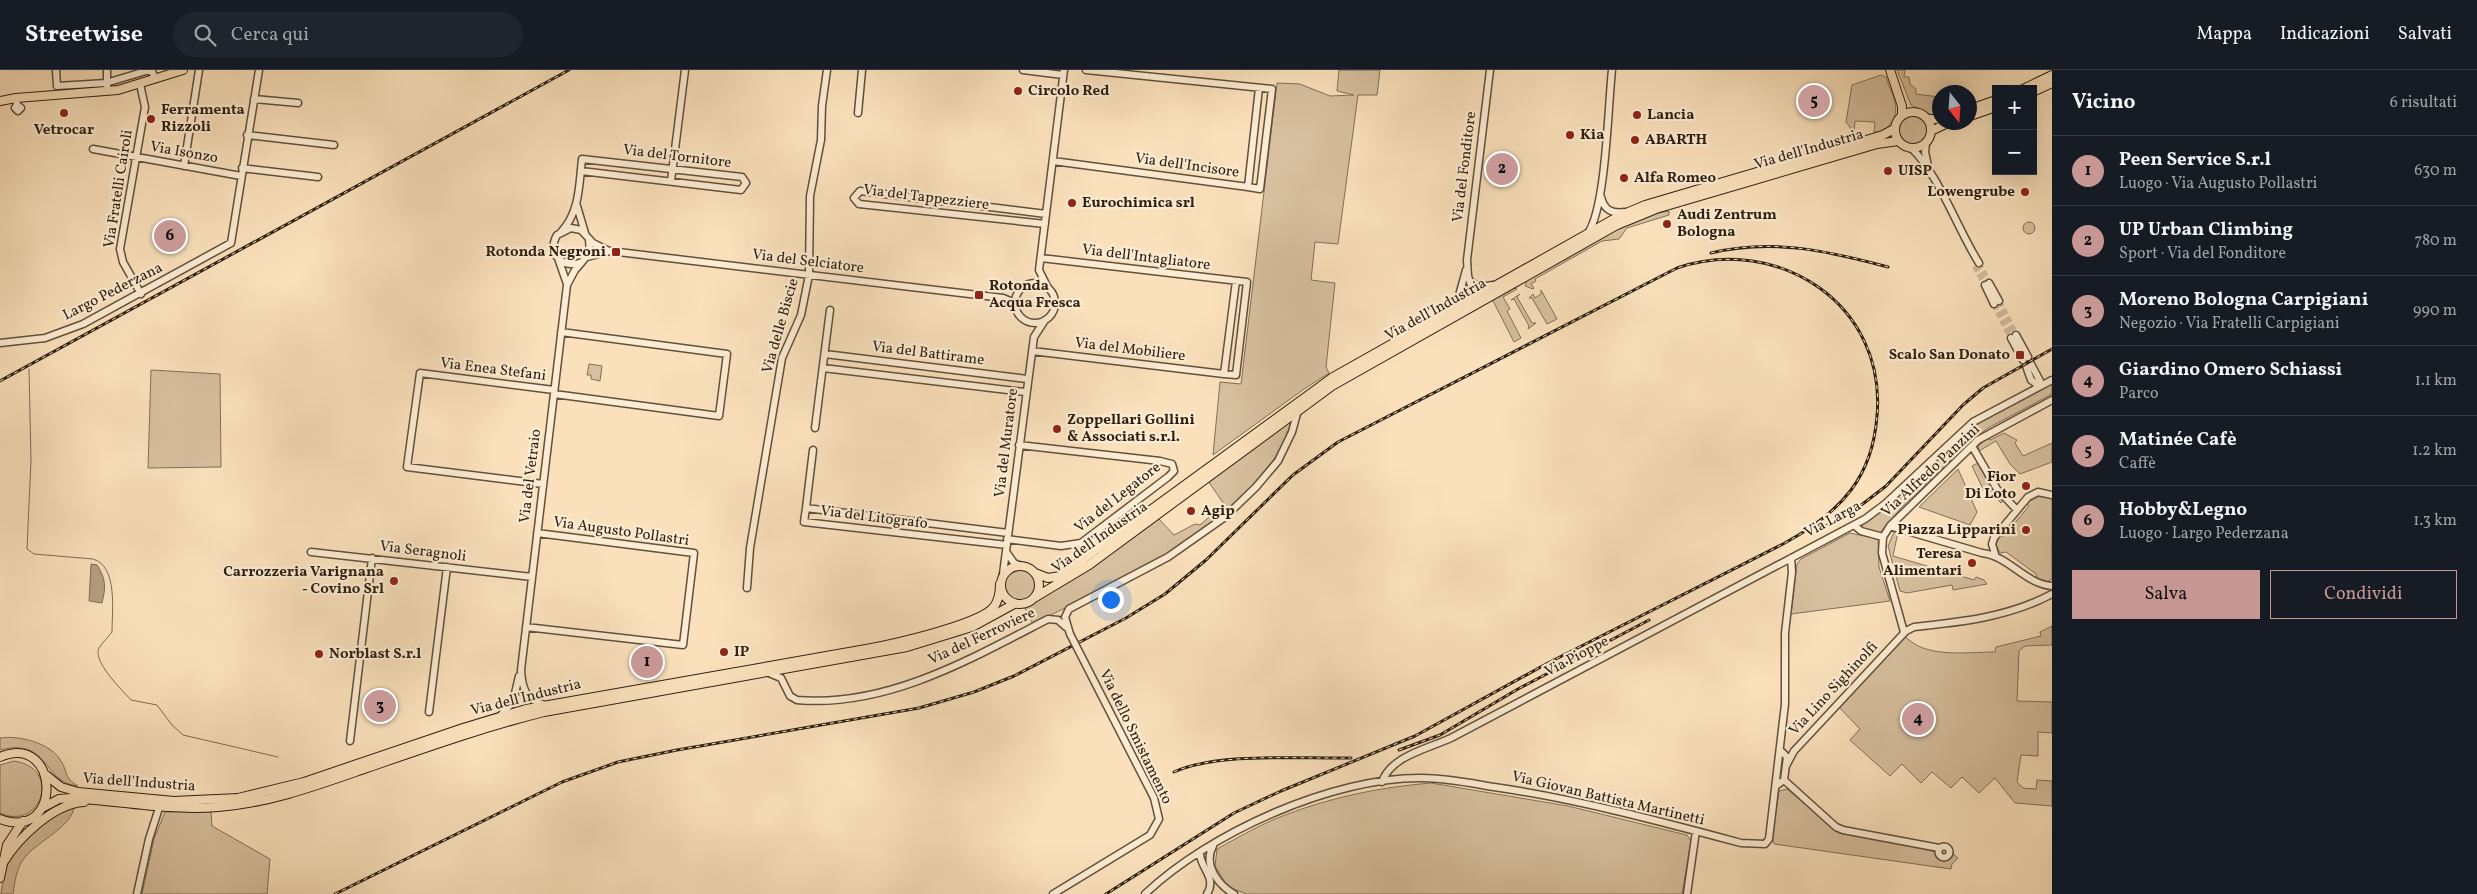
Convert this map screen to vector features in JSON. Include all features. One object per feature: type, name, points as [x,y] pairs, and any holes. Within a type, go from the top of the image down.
[{"type":"main road","points":[[0,101],[107,92],[183,70]]},
{"type":"main road","points":[[1890,70],[1902,108],[1902,115],[1894,129],[1898,141],[1911,148],[1919,147],[1926,143],[1931,131],[1928,119],[1922,114],[1914,112],[1902,115]]},
{"type":"main road","points":[[2032,85],[2052,76]]},
{"type":"main road","points":[[2037,90],[2052,83]]},
{"type":"main road","points":[[1895,84],[1914,112]]},
{"type":"main road","points":[[1977,107],[1992,101]]},
{"type":"main road","points":[[1977,114],[1992,108]]},
{"type":"main road","name":"Via dell'Industria","points":[[1035,574],[1051,578],[1069,570],[1318,387],[1450,310],[1474,300],[1497,284],[1628,212],[1884,135],[1894,129]]},
{"type":"main road","name":"Via dell'Industria","points":[[1034,598],[1089,565],[1298,410],[1350,375],[1474,300],[1602,232],[1643,213],[1883,143],[1898,141]]},
{"type":"main road","points":[[1021,566],[1035,574],[1038,589],[1034,598],[1025,604],[1014,604],[1002,594],[1000,584],[1004,574],[1011,568],[1021,566]]},
{"type":"main road","name":"Via dell'Industria","points":[[23,821],[42,808],[64,798],[159,808],[218,807],[273,798],[545,705],[874,648],[910,639],[958,624],[989,611],[998,599],[1000,584]]},
{"type":"main road","name":"Via dell'Industria","points":[[0,757],[12,754],[28,757],[36,761],[46,775],[60,787],[78,792],[174,802],[238,798],[304,782],[499,716],[766,673],[881,653],[925,643],[986,621],[1014,604]]},
{"type":"main road","points":[[42,808],[48,792],[46,775]]},
{"type":"main road","points":[[3,863],[21,838],[58,809],[72,803],[93,801]]},
{"type":"main road","points":[[0,819],[9,822],[23,821]]},
{"type":"main road","points":[[0,878],[10,839],[23,821]]},
{"type":"street","points":[[56,70],[57,86],[106,83],[129,75],[153,71],[155,79]]},
{"type":"street","points":[[107,70],[107,92]]},
{"type":"street","points":[[184,166],[199,70]]},
{"type":"street","points":[[242,172],[259,70]]},
{"type":"street","points":[[671,181],[685,70]]},
{"type":"street","name":"Via delle Biscie","points":[[747,588],[750,548],[782,358],[801,315],[809,275],[810,196],[821,140],[822,106],[827,70]]},
{"type":"street","points":[[858,113],[862,70]]},
{"type":"street","points":[[1022,70],[1064,73],[1039,270],[1017,294],[1015,303],[1020,316],[1025,320],[1034,337]]},
{"type":"street","points":[[1086,70],[1272,90],[1260,189],[1248,187]]},
{"type":"street","name":"Via del Fonditore","points":[[1450,310],[1458,299],[1467,266],[1490,70]]},
{"type":"street","points":[[1588,233],[1595,220],[1600,191],[1612,70]]},
{"type":"street","name":"Via Fratelli Cairoli","points":[[140,84],[145,106],[120,249],[123,262],[141,294]]},
{"type":"street","name":"Via dell'Incisore","points":[[1053,161],[1248,187],[1259,88]]},
{"type":"street","points":[[254,99],[298,103]]},
{"type":"street","points":[[247,136],[334,145]]},
{"type":"street","points":[[1926,143],[1925,152],[1928,170]]},
{"type":"street","points":[[1911,148],[1928,170],[1977,265]]},
{"type":"street","name":"Via Isonzo","points":[[93,149],[184,166],[318,177]]},
{"type":"street","name":"Via del Tornitore","points":[[582,159],[672,169],[742,177],[746,183],[741,190],[581,170],[582,159]]},
{"type":"street","points":[[576,206],[585,234],[589,240],[590,252],[582,262],[569,265],[558,259],[553,245],[567,226],[576,206],[581,170]]},
{"type":"street","name":"Largo Pederzana","points":[[0,343],[34,340],[62,332],[141,294],[231,243],[242,172]]},
{"type":"street","name":"Via del Tappezziere","points":[[1045,224],[859,204],[854,198],[860,191],[1046,214]]},
{"type":"street","points":[[1600,191],[1602,203],[1606,208],[1614,212],[1628,212]]},
{"type":"street","points":[[949,214],[951,203]]},
{"type":"street","points":[[561,232],[571,228],[585,234]]},
{"type":"street","name":"Via del Selciatore","points":[[589,240],[610,251],[1003,298],[1015,303]]},
{"type":"street","name":"Via del Selciatore","points":[[587,257],[610,251]]},
{"type":"street","name":"Via dell'Intagliatore","points":[[1041,258],[1248,282],[1236,375],[1224,374]]},
{"type":"street","name":"Via del Vetraio","points":[[558,259],[567,285]]},
{"type":"street","name":"Via del Vetraio","points":[[499,716],[510,708],[521,670],[567,285],[582,262]]},
{"type":"street","name":"Via del Fonditore","points":[[1467,266],[1474,300]]},
{"type":"street","points":[[1025,320],[1038,322],[1045,320],[1054,310],[1054,297],[1039,270]]},
{"type":"street","points":[[1469,280],[1480,287],[1497,284]]},
{"type":"street","points":[[1224,374],[1236,281]]},
{"type":"street","points":[[1026,285],[1037,283],[1047,286]]},
{"type":"street","points":[[1462,284],[1464,293],[1474,300]]},
{"type":"street","points":[[1987,284],[1997,302]]},
{"type":"street","name":"Via del Selciatore","points":[[1003,298],[1017,294]]},
{"type":"street","points":[[815,428],[830,310]]},
{"type":"street","name":"Via del Muratore","points":[[1004,574],[1025,392],[1034,337],[1038,328],[1045,320]]},
{"type":"street","points":[[554,392],[719,416],[727,354],[561,332]]},
{"type":"street","points":[[2014,336],[2027,362],[2040,381],[2039,386]]},
{"type":"street","name":"Via del Mobiliere","points":[[1032,351],[1224,374]]},
{"type":"street","name":"Via del Battirame","points":[[825,354],[1028,379]]},
{"type":"street","name":"Via del Battirame","points":[[823,368],[1025,392]]},
{"type":"street","name":"Via Enea Stefani","points":[[543,484],[407,467],[420,373],[554,392]]},
{"type":"street","name":"Via Larga","points":[[1790,558],[1854,525],[1886,504],[1973,422],[2052,380]]},
{"type":"street","name":"Via Alfredo Panzini","points":[[1904,632],[1881,549],[1883,537],[1890,526],[1984,435],[2052,400]]},
{"type":"street","points":[[1068,631],[1064,617],[1069,609],[1186,546],[1241,503],[1278,461],[1292,432],[1298,410]]},
{"type":"street","name":"Via del Legatore","points":[[1007,543],[1062,546],[1073,546],[1081,543],[1174,471],[1172,464],[1160,461],[1019,445]]},
{"type":"street","points":[[1972,446],[1997,489],[2017,510]]},
{"type":"street","points":[[806,508],[813,450]]},
{"type":"street","points":[[1996,554],[1992,544],[1994,538],[2032,494],[2044,492],[2052,495]]},
{"type":"street","name":"Via del Litografo","points":[[806,508],[910,521],[1007,543],[909,535],[804,522],[806,508]]},
{"type":"street","points":[[909,535],[910,521]]},
{"type":"street","name":"Via Alfredo Panzini","points":[[1854,525],[1861,531],[1883,537]]},
{"type":"street","points":[[1890,526],[1982,553],[1996,554],[2037,583],[2052,586]]},
{"type":"street","name":"Via Augusto Pollastri","points":[[526,628],[683,645],[694,553],[537,533]]},
{"type":"street","points":[[1007,543],[1014,563],[1021,566]]},
{"type":"street","name":"Via Seragnoli","points":[[311,552],[532,577]]},
{"type":"street","points":[[350,740],[372,558]]},
{"type":"street","points":[[1776,784],[1785,704],[1785,633],[1792,572],[1790,558]]},
{"type":"street","name":"Via Pioppe","points":[[1382,782],[1385,772],[1396,762],[1451,738],[1790,558]]},
{"type":"street","points":[[428,712],[447,567]]},
{"type":"street","points":[[1904,632],[1914,627],[1971,621],[2020,609],[2052,594]]},
{"type":"street","name":"Via del Ferroviere","points":[[766,673],[774,674],[781,678],[790,696],[797,700],[848,699],[891,690],[949,668],[1048,619],[1058,620],[1068,631]]},
{"type":"street","name":"Via dello Smistamento","points":[[1053,894],[1150,835],[1159,819],[1154,798],[1068,631]]},
{"type":"street","name":"Via Lino Sighinolfi","points":[[1786,766],[1794,751],[1904,632]]},
{"type":"street","name":"Via del Vetraio","points":[[521,670],[524,712]]},
{"type":"street","points":[[522,687],[533,701],[545,705]]},
{"type":"street","points":[[515,695],[524,712]]},
{"type":"street","points":[[1781,751],[1787,757],[1784,780]]},
{"type":"street","name":"Via Giovan Battista Martinetti","points":[[1145,894],[1154,885],[1182,865],[1249,824],[1290,806],[1320,796],[1382,782],[1436,778],[1542,794],[1756,845],[1767,842],[1776,784]]},
{"type":"street","points":[[1776,784],[1784,780]]},
{"type":"street","points":[[1784,780],[1836,827],[1842,830],[1939,848]]},
{"type":"street","points":[[137,894],[149,839],[159,808]]},
{"type":"street","points":[[1687,894],[1696,831]]},
{"type":"street","points":[[1208,861],[1214,844]]},
{"type":"street","points":[[1200,854],[1208,861],[1218,880],[1234,894]]},
{"type":"street","points":[[1200,854],[1203,867],[1209,875],[1211,882],[1207,894]]},
{"type":"street","points":[[1182,865],[1203,867]]},
{"type":"shaded area","points":[[1339,70],[1380,70],[1377,95],[1358,95],[1338,244],[1315,242],[1311,280],[1335,283],[1326,367],[1329,373],[1213,455],[1220,382],[1241,384],[1277,83],[1300,84],[1330,96],[1354,95],[1337,91]]},
{"type":"shaded area","points":[[1897,70],[1905,70],[1904,77],[1909,77],[1910,84],[1916,89],[1916,94],[1932,96],[1932,116],[1911,105]]},
{"type":"shaded area","points":[[1881,75],[1886,77],[1896,106],[1894,117],[1886,129],[1877,132],[1874,132],[1875,122],[1855,121],[1854,133],[1846,122],[1852,85]]},
{"type":"shaded area","points":[[1913,116],[1923,120],[1927,130],[1923,140],[1913,144],[1903,140],[1899,130],[1903,120]]},
{"type":"shaded area","points":[[1669,211],[1669,215],[1627,228],[1619,239],[1602,241],[1535,279],[1536,281],[1531,284],[1533,289],[1525,286],[1527,281],[1535,274],[1616,229],[1653,214]]},
{"type":"shaded area","points":[[2027,222],[2031,222],[2035,228],[2031,234],[2027,234],[2023,230],[2023,226]]},
{"type":"shaded area","points":[[1514,288],[1517,289],[1503,297],[1510,309],[1507,311],[1521,338],[1514,342],[1492,299]]},
{"type":"shaded area","points":[[1541,290],[1557,319],[1547,324],[1532,298],[1529,298],[1533,294],[1535,298],[1541,294]]},
{"type":"shaded area","points":[[1520,294],[1517,297],[1532,323],[1536,323],[1528,329],[1529,326],[1514,299],[1511,300]]},
{"type":"shaded area","points":[[589,364],[602,366],[600,381],[591,379],[591,375],[587,375]]},
{"type":"shaded area","points":[[151,370],[220,374],[221,467],[148,468]]},
{"type":"shaded area","points":[[2052,384],[2052,394],[1988,428],[1973,439],[1901,508],[1880,533],[1862,529],[1862,525],[1891,502],[1980,422]]},
{"type":"shaded area","points":[[1292,418],[1277,454],[1253,487],[1221,516],[1185,543],[1146,566],[1033,624],[1025,608],[1089,569],[1158,518],[1174,535],[1195,524],[1200,525],[1224,504],[1208,481]]},
{"type":"shaded area","points":[[2004,433],[2017,440],[2015,443],[2023,456],[2052,443],[2052,462],[2020,474],[2010,464],[1996,441],[1979,451],[1978,446],[1988,438],[1990,440]]},
{"type":"shaded area","points":[[1978,463],[1990,485],[2003,500],[2001,503],[1995,497],[1992,499],[1984,491],[1972,466]]},
{"type":"shaded area","points":[[1958,469],[1977,512],[1970,525],[1919,507]]},
{"type":"shaded area","name":"Piazza Lipparini","points":[[2042,495],[2052,499],[2052,579],[2045,583],[2038,580],[2036,574],[2006,552],[2000,553],[1996,545],[2000,534],[2003,537],[2029,506],[2026,503]]},
{"type":"shaded area","points":[[1894,532],[1898,532],[1893,556],[1974,580],[1976,577],[1984,580],[1987,584],[1953,590],[1952,585],[1907,593],[1900,591],[1888,546]]},
{"type":"shaded area","points":[[1850,533],[1878,539],[1879,567],[1890,601],[1791,614],[1797,564],[1801,559]]},
{"type":"shaded area","points":[[91,564],[97,565],[104,579],[105,588],[102,603],[89,601]]},
{"type":"shaded area","points":[[1020,570],[1031,574],[1035,585],[1031,596],[1020,600],[1009,596],[1005,585],[1009,574]]},
{"type":"shaded area","points":[[2052,626],[2052,645],[2025,646],[2019,651],[2017,701],[2052,702],[2052,733],[2038,732],[2038,756],[2021,755],[2017,782],[2023,788],[2036,789],[2037,780],[2052,781],[2052,806],[2015,803],[1995,778],[1979,793],[1962,777],[1951,788],[1932,772],[1921,783],[1902,764],[1890,776],[1850,740],[1860,729],[1836,704],[1904,635],[1912,643],[1934,651],[1959,653],[1995,652],[1996,647],[2041,636],[2040,632]]},
{"type":"shaded area","points":[[0,738],[25,739],[50,749],[61,761],[68,778],[78,786],[66,783],[57,777],[37,755],[28,750],[16,748],[0,750]]},
{"type":"shaded area","points":[[14,761],[29,766],[38,775],[42,786],[41,797],[35,807],[26,814],[14,817],[0,813],[0,765]]},
{"type":"shaded area","points":[[1431,783],[1568,806],[1687,835],[1691,841],[1682,894],[1247,894],[1228,887],[1215,866],[1217,849],[1285,815],[1357,794]]},
{"type":"shaded area","points":[[1787,789],[1839,833],[1925,849],[1935,852],[1942,860],[1949,858],[1952,853],[1958,858],[1952,864],[1951,869],[1774,844],[1772,838],[1779,791]]},
{"type":"shaded area","points":[[74,806],[68,820],[62,827],[31,851],[22,861],[16,875],[13,894],[1,894],[7,864],[20,842],[46,820]]},
{"type":"shaded area","points":[[211,811],[212,826],[270,859],[267,894],[142,894],[154,839],[165,812]]},
{"type":"waterway","points":[[29,369],[31,460],[27,549],[34,554],[93,559],[101,563],[107,570],[113,602],[112,632],[99,648],[98,654],[109,675],[131,700],[157,705],[172,725],[183,735],[278,757]]},
{"type":"tunnel","points":[[1979,263],[1989,283]]},
{"type":"tunnel","points":[[1975,266],[1985,285]]},
{"type":"tunnel","points":[[1999,301],[2016,335]]},
{"type":"tunnel","points":[[1994,304],[2011,338]]},
{"type":"railway","points":[[0,381],[569,70]]},
{"type":"railway","points":[[1711,253],[1756,247],[1800,248],[1888,267]]},
{"type":"railway","points":[[335,894],[562,782],[618,762],[919,708],[974,692],[1014,676],[1126,618],[1165,594],[1206,560],[1293,475],[1338,442],[1677,268],[1715,260],[1752,261],[1787,270],[1819,287],[1845,311],[1864,341],[1875,376],[1876,426],[1869,455],[1857,482],[1844,499],[1820,521],[1783,544],[1548,663],[1415,736],[1281,791],[1234,813],[1106,894]]},
{"type":"railway","points":[[1812,534],[1860,506],[1886,486],[1963,405],[1983,388],[2052,349]]},
{"type":"railway","points":[[1399,750],[1440,735],[1518,689],[1649,620]]},
{"type":"railway","points":[[1174,772],[1192,766],[1236,759],[1351,758]]},
{"type":"place","name":"Circolo Red","points":[[1018,91]]},
{"type":"place","name":"Matinée Cafè","points":[[1814,101]]},
{"type":"place","name":"Vetrocar","points":[[64,113]]},
{"type":"place","name":"Lancia","points":[[1637,115]]},
{"type":"place","name":"Ferramenta Rizzoli","points":[[151,119]]},
{"type":"place","name":"Kia","points":[[1570,135]]},
{"type":"place","name":"ABARTH","points":[[1635,140]]},
{"type":"place","name":"UP Urban Climbing","points":[[1502,169]]},
{"type":"place","name":"UISP","points":[[1888,171]]},
{"type":"place","name":"Alfa Romeo","points":[[1624,178]]},
{"type":"place","name":"Lowengrube","points":[[2025,192]]},
{"type":"place","name":"Eurochimica srl","points":[[1072,203]]},
{"type":"place","name":"Audi Zentrum Bologna","points":[[1667,224]]},
{"type":"place","name":"Hobby&Legno","points":[[170,236]]},
{"type":"place","name":"Rotonda Negroni","points":[[616,252]]},
{"type":"place","name":"Rotonda Acqua Fresca","points":[[979,295]]},
{"type":"place","name":"Scalo San Donato","points":[[2020,355]]},
{"type":"place","name":"Zoppellari Gollini & Associati s.r.l.","points":[[1057,429]]},
{"type":"place","name":"Fior Di Loto","points":[[2026,486]]},
{"type":"place","name":"Agip","points":[[1191,511]]},
{"type":"place","name":"Piazza Lipparini","points":[[2026,530]]},
{"type":"place","name":"Teresa Alimentari","points":[[1972,563]]},
{"type":"place","name":"Carrozzeria Varignana - Covino Srl","points":[[394,581]]},
{"type":"place","name":"IP","points":[[724,652]]},
{"type":"place","name":"Norblast S.r.l","points":[[319,654]]},
{"type":"place","name":"Peen Service S.r.l","points":[[647,662]]},
{"type":"place","name":"Moreno Bologna Carpigiani","points":[[380,706]]},
{"type":"place","name":"Giardino Omero Schiassi","points":[[1918,719]]}]
